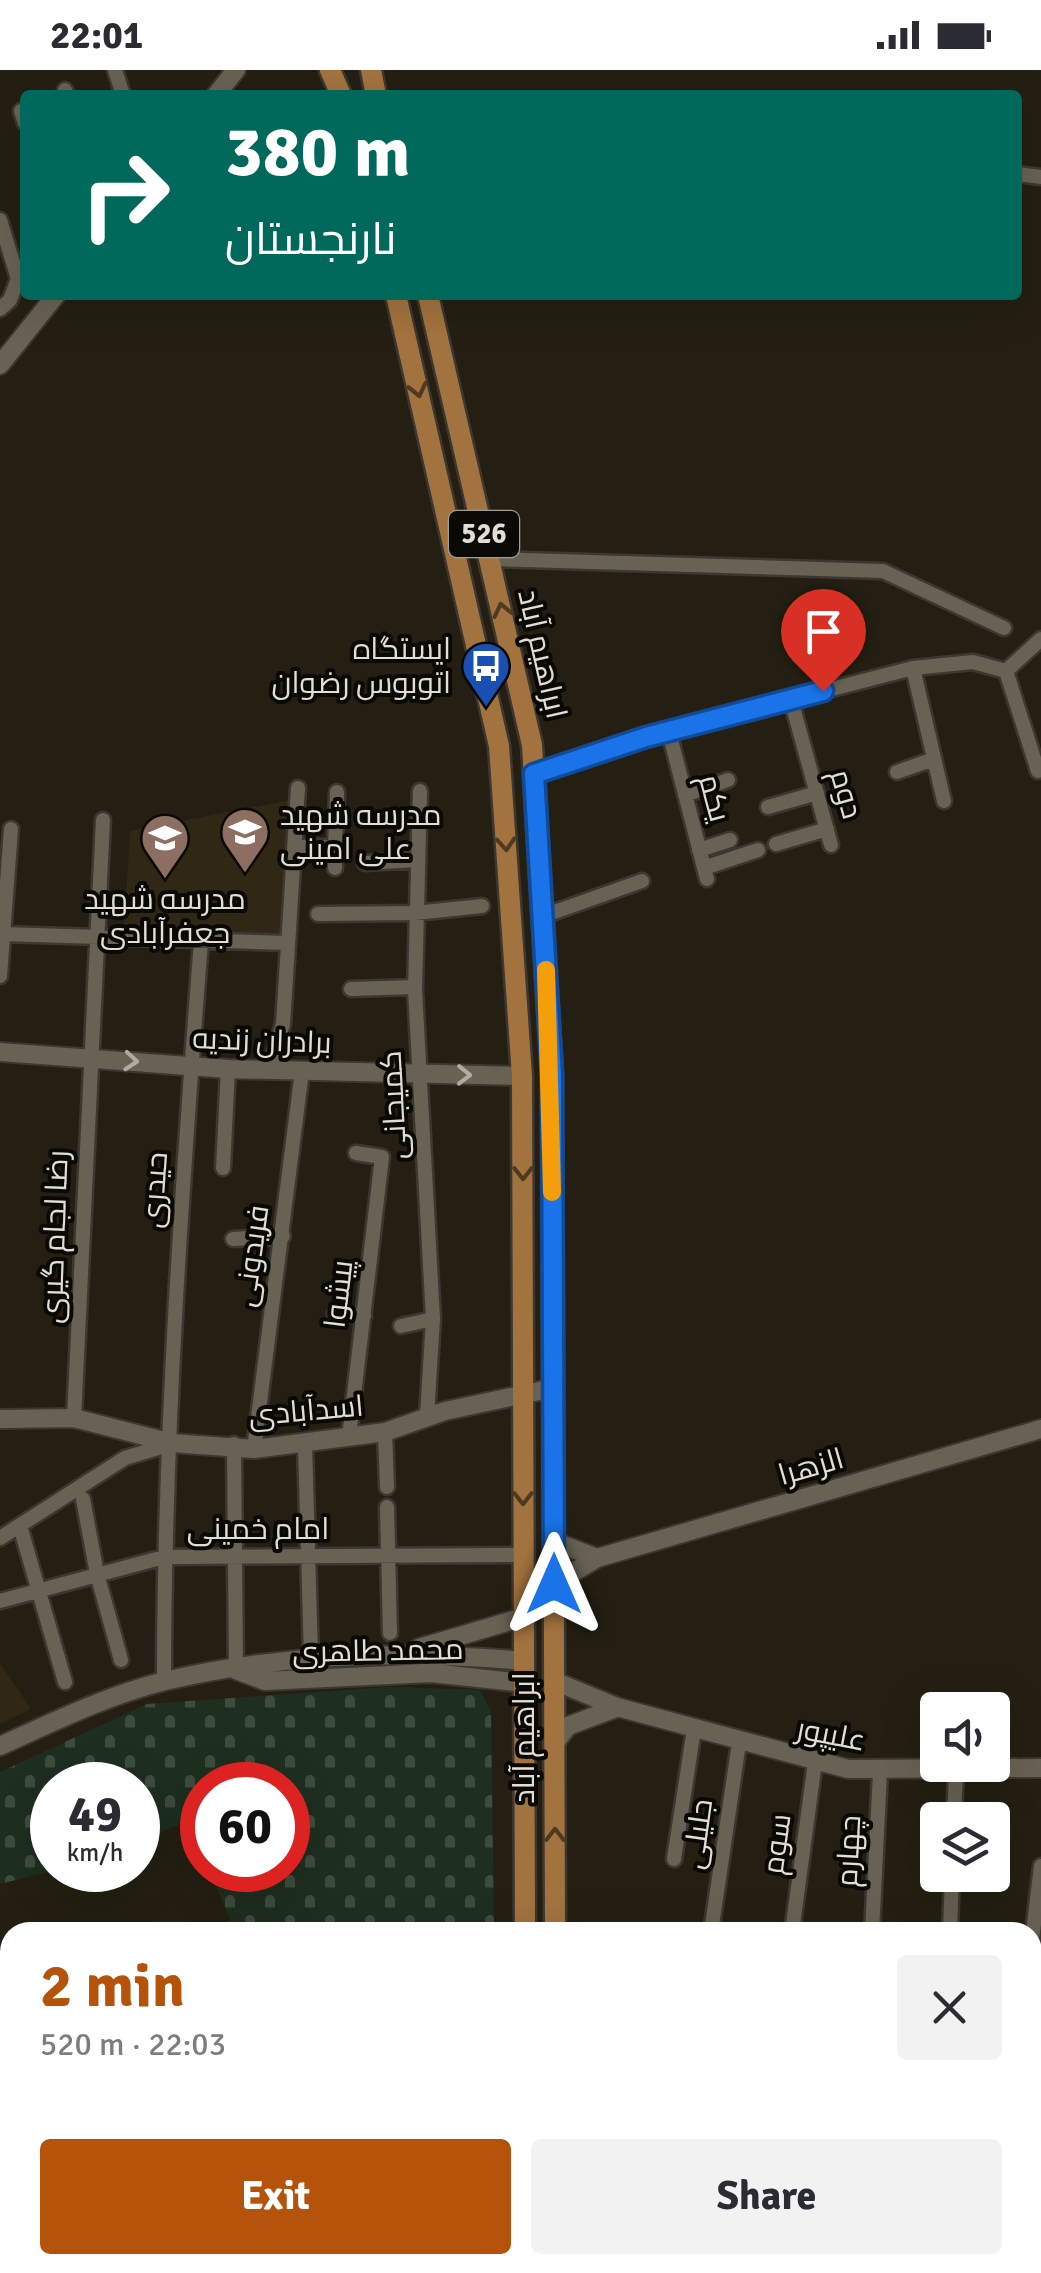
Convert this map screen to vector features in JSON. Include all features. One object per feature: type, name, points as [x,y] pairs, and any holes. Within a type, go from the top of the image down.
[{"type":"main road","name":"ابراهیم آباد","points":[[397,300],[499,746],[522,1076],[525,1922]]},
{"type":"main road","name":"ابراهیم آباد","points":[[429,300],[532,745],[552,1075],[555,1922]]},
{"type":"street","points":[[220,90],[236,70]]},
{"type":"street","points":[[0,220],[20,269]]},
{"type":"street","points":[[0,309],[20,282]]},
{"type":"street","points":[[0,365],[52,300]]},
{"type":"street","points":[[490,559],[882,571],[1004,628]]},
{"type":"street","points":[[1006,671],[1041,638]]},
{"type":"street","points":[[534,774],[668,732],[912,668],[973,662],[1006,671]]},
{"type":"street","points":[[912,668],[944,800]]},
{"type":"street","points":[[1006,671],[1038,771]]},
{"type":"street","name":"دوم","points":[[776,844],[829,837],[791,700]]},
{"type":"street","name":"یکم","points":[[668,732],[705,873],[758,850]]},
{"type":"street","points":[[897,772],[934,759]]},
{"type":"street","points":[[685,795],[728,780]]},
{"type":"street","points":[[269,1071],[282,1024],[298,788]]},
{"type":"street","name":"کمیجانی","points":[[420,791],[415,987],[432,1319],[427,1416]]},
{"type":"street","points":[[335,868],[337,792]]},
{"type":"street","points":[[768,807],[817,794]]},
{"type":"street","name":"رضا لجام گیری","points":[[74,1418],[103,820]]},
{"type":"street","points":[[0,976],[11,830]]},
{"type":"street","points":[[699,850],[730,840]]},
{"type":"street","points":[[295,847],[335,847]]},
{"type":"street","points":[[364,863],[417,860]]},
{"type":"street","points":[[543,916],[642,881]]},
{"type":"street","points":[[318,914],[415,913],[482,906]]},
{"type":"street","points":[[3,934],[287,943]]},
{"type":"street","name":"حیدری","points":[[164,1682],[164,1558],[172,1443],[176,1278],[201,940]]},
{"type":"street","points":[[351,989],[415,987]]},
{"type":"street","name":"برادران زندیه","points":[[0,1052],[269,1071],[522,1076]]},
{"type":"street","points":[[223,1168],[228,1069]]},
{"type":"street","name":"فریدونی","points":[[254,1449],[302,1071]]},
{"type":"street","name":"پیشوا","points":[[349,1437],[382,1158],[356,1153]]},
{"type":"street","points":[[233,1239],[283,1236]]},
{"type":"street","points":[[336,1314],[364,1316]]},
{"type":"street","points":[[401,1326],[432,1319]]},
{"type":"street","name":"اسدآبادی","points":[[0,1420],[74,1418],[172,1443],[234,1444],[254,1449],[385,1432],[427,1416],[553,1388]]},
{"type":"street","name":"الزهرا","points":[[554,1584],[597,1558],[1041,1429]]},
{"type":"street","points":[[385,1432],[387,1488]]},
{"type":"street","points":[[0,1538],[125,1458],[172,1443]]},
{"type":"street","points":[[234,1444],[232,1558],[236,1670]]},
{"type":"street","points":[[305,1445],[311,1657]]},
{"type":"street","points":[[82,1499],[97,1574],[121,1660]]},
{"type":"street","points":[[387,1507],[390,1633]]},
{"type":"street","points":[[20,1526],[65,1682]]},
{"type":"street","points":[[554,1531],[558,1543],[597,1558]]},
{"type":"street","name":"امام خمینی","points":[[0,1602],[164,1558],[522,1555]]},
{"type":"street","points":[[399,1654],[524,1617]]},
{"type":"street","name":"محمد طاهری","points":[[0,1746],[80,1710],[164,1682],[236,1670],[262,1661],[399,1654],[524,1660]]},
{"type":"street","name":"محمد طاهری","points":[[236,1670],[264,1681],[431,1672],[524,1683]]},
{"type":"street","name":"علیپور","points":[[554,1681],[617,1708],[815,1762],[880,1772],[920,1771]]},
{"type":"street","points":[[554,1744],[568,1726],[617,1708]]},
{"type":"street","points":[[674,1859],[694,1729]]},
{"type":"street","name":"جلیلی","points":[[712,1922],[739,1743]]},
{"type":"street","name":"سوم","points":[[793,1922],[815,1762]]},
{"type":"street","name":"علیپور","points":[[1010,1769],[1041,1768]]},
{"type":"street","name":"چهارم","points":[[872,1922],[880,1772]]},
{"type":"street","points":[[1034,1922],[1041,1866]]},
{"type":"street","points":[[950,1922],[951,1892]]},
{"type":"shaded area","points":[[290,800],[284,939],[124,929],[130,831]]},
{"type":"shaded area","points":[[0,1663],[31,1709],[0,1724]]},
{"type":"green space","points":[[389,1687],[480,1690],[491,1711],[494,1922],[231,1922],[219,1892],[310,1892],[310,1762],[180,1762],[180,1824],[160,1832],[160,1762],[30,1762],[30,1876],[0,1884],[0,1772],[147,1704]]},
{"type":"slow traffic","points":[[546,970],[552,1075],[552,1192]]},
{"type":"place","name":"ایستگاه اتوبوس رضوان","points":[[486,708]]},
{"type":"place","name":"مدرسه شهید علی امینی","points":[[245,874]]},
{"type":"place","name":"مدرسه شهید جعفرآبادی","points":[[165,880]]},
{"type":"route","points":[[554,1584],[552,1075],[534,774],[646,737],[823,691]]}]
